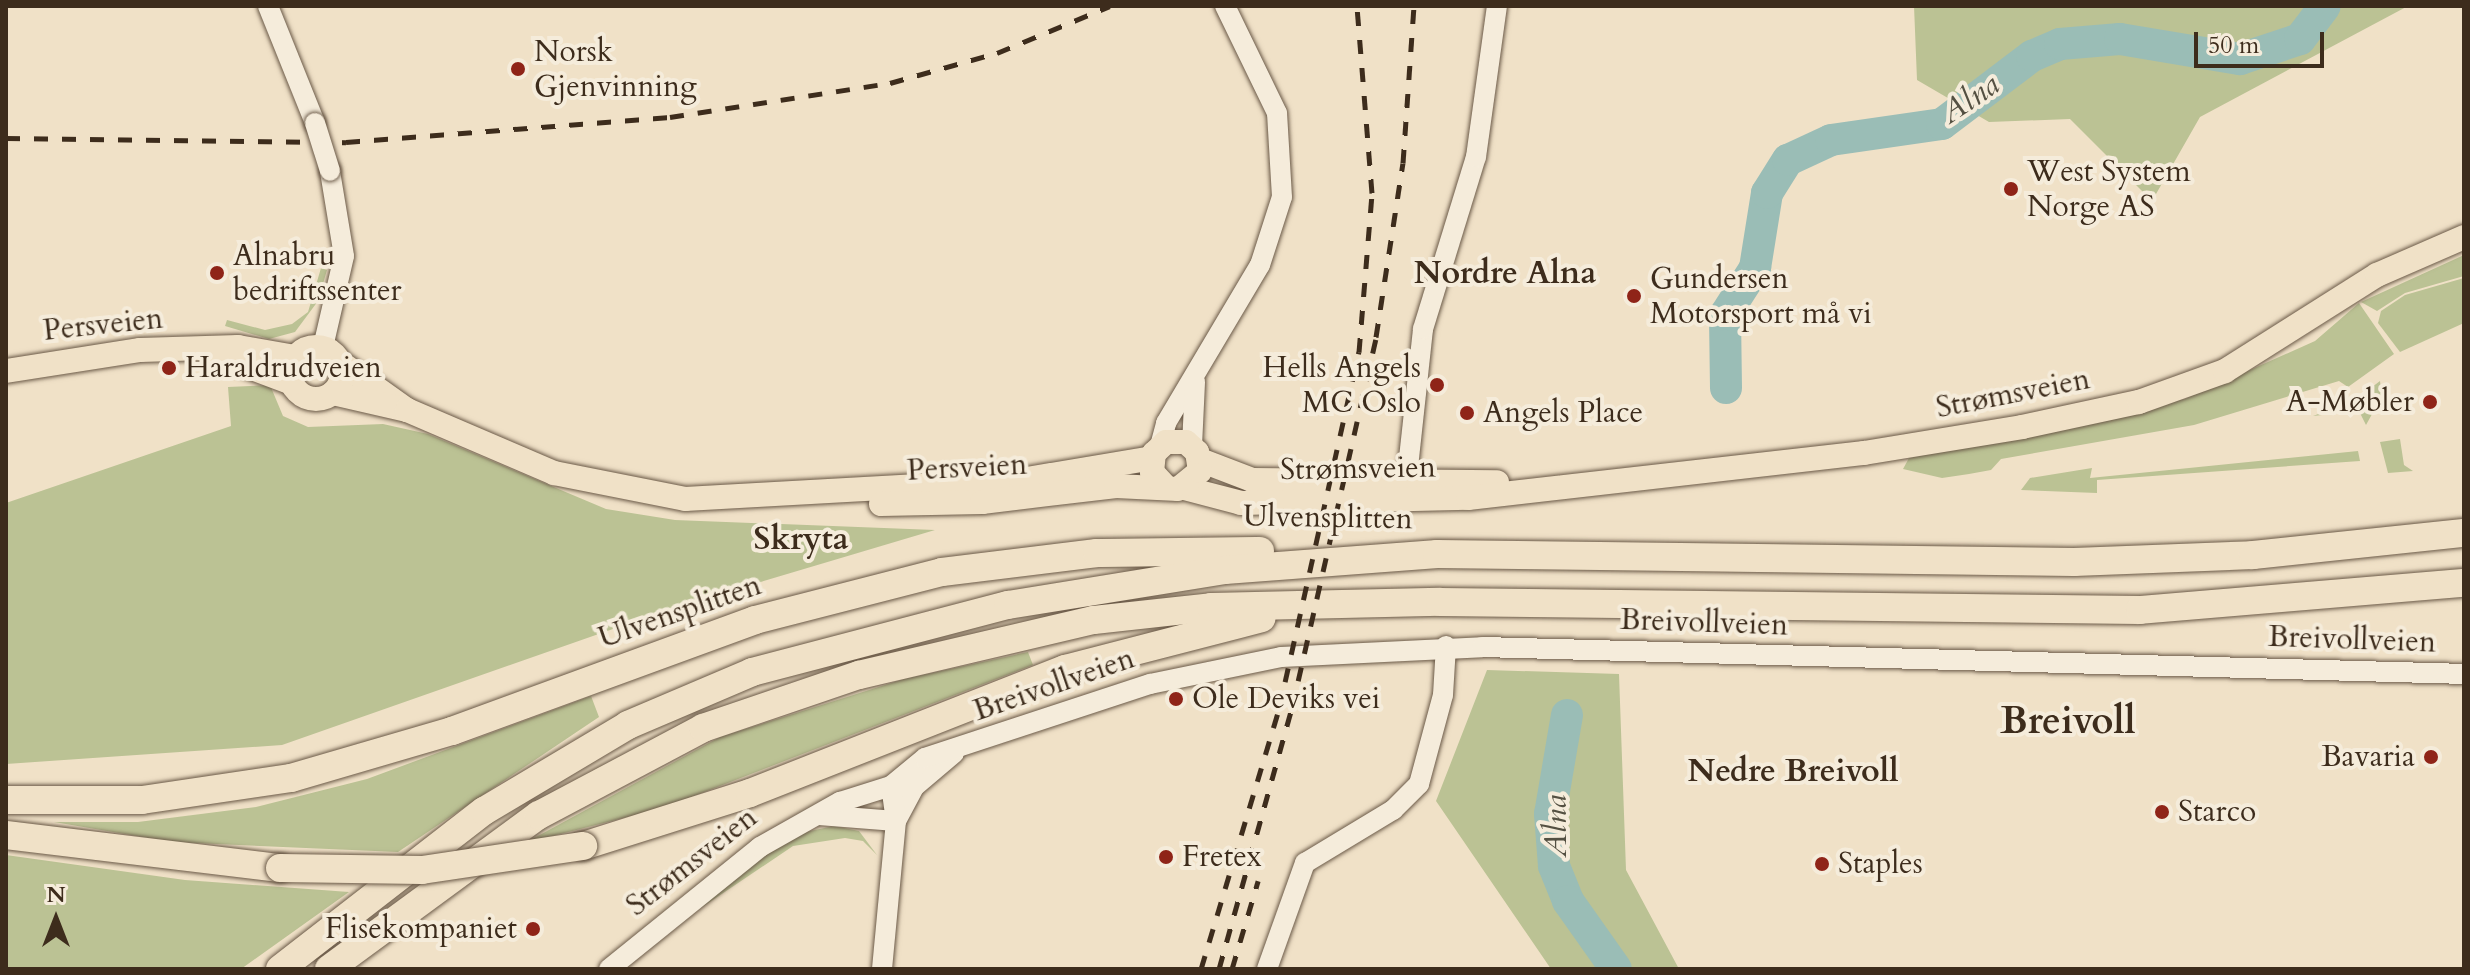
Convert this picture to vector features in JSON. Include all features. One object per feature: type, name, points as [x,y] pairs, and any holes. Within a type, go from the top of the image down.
[{"type":"highway","points":[[256,969],[334,923],[573,754],[752,672],[920,624],[1103,587],[1437,554],[2074,562],[2268,554],[2464,533]]},
{"type":"highway","name":"Ulvensplitten","points":[[6,800],[203,793],[291,778],[452,731],[743,624],[942,572],[1097,553],[1437,554]]},
{"type":"highway","points":[[329,969],[539,815],[645,754],[764,704],[929,656],[1094,620],[1211,607],[1301,608],[1518,602],[2095,611],[2262,604],[2464,583]]},
{"type":"highway","points":[[6,835],[280,868],[422,870],[583,846],[750,793],[1065,669],[1301,608]]},
{"type":"highway","points":[[280,969],[334,923]]},
{"type":"main road","name":"Strømsveien","points":[[1175,488],[1241,503],[1535,486],[1864,453],[2139,402],[2225,371],[2377,275],[2464,237]]},
{"type":"main road","name":"Persveien","points":[[6,371],[128,351],[207,350],[295,357]]},
{"type":"main road","name":"Persveien","points":[[207,350],[292,383],[307,398],[333,393],[407,410],[554,473],[607,486],[685,499],[947,503],[1175,488]]},
{"type":"main road","points":[[292,383],[295,357],[332,355],[333,393]]},
{"type":"main road","name":"Persveien","points":[[332,355],[407,410]]},
{"type":"main road","points":[[1156,452],[1155,478],[1175,488],[1197,477],[1196,453]]},
{"type":"main road","name":"Persveien","points":[[771,499],[1021,480],[1156,452],[1196,453]]},
{"type":"main road","name":"Strømsveien","points":[[1196,453],[1252,480],[1406,492]]},
{"type":"street","points":[[268,6],[315,123],[330,171],[344,256],[332,355]]},
{"type":"street","points":[[1156,452],[1166,423],[1195,382],[1268,248],[1283,180],[1277,113],[1225,6]]},
{"type":"street","points":[[1406,492],[1423,329],[1476,157],[1497,6]]},
{"type":"street","points":[[1195,382],[1196,453]]},
{"type":"street","points":[[1267,969],[1305,863],[1393,810],[1419,784],[1443,695],[1446,646]]},
{"type":"street","name":"Breivollveien","points":[[891,786],[925,758],[1201,672],[1281,657],[1446,646],[2464,674]]},
{"type":"street","name":"Breivollveien","points":[[896,821],[915,786],[957,750]]},
{"type":"street","points":[[882,969],[896,821],[891,786]]},
{"type":"street","name":"Strømsveien","points":[[609,969],[760,847],[819,815],[891,786]]},
{"type":"street","points":[[819,815],[896,821]]},
{"type":"green space","points":[[1914,6],[2408,6],[2200,117],[2152,201],[2070,119],[1989,122],[1917,80]]},
{"type":"green space","points":[[2464,255],[2464,276],[2405,293],[2377,311],[2361,302]]},
{"type":"green space","points":[[321,268],[327,270],[318,301],[295,332],[269,339],[225,326],[227,320],[265,330],[292,324],[308,312]]},
{"type":"green space","points":[[2464,278],[2464,323],[2400,352],[2378,323],[2381,311],[2405,295]]},
{"type":"green space","points":[[2359,303],[2394,354],[2348,387],[2339,381],[2194,425],[2001,459],[1991,470],[1942,478],[1903,469],[1909,458],[2185,399],[2315,341]]},
{"type":"green space","points":[[2380,381],[2382,396],[2366,425],[2359,411],[2313,416],[2355,400]]},
{"type":"green space","points":[[270,385],[283,416],[308,427],[383,424],[428,434],[606,509],[675,520],[935,530],[670,609],[282,745],[6,764],[6,503],[231,426],[228,387]]},
{"type":"green space","points":[[2400,439],[2404,465],[2413,471],[2388,473],[2380,442]]},
{"type":"green space","points":[[2358,451],[2360,461],[2097,480],[2097,493],[2021,490],[2030,478],[2092,468],[2090,478]]},
{"type":"green space","points":[[1028,652],[1033,665],[663,808],[525,843],[720,737],[904,679]]},
{"type":"green space","points":[[1487,670],[1619,674],[1626,870],[1679,969],[1551,969],[1436,801]]},
{"type":"green space","points":[[591,696],[599,717],[398,852],[172,842],[54,822],[138,822],[256,807],[367,779]]},
{"type":"green space","points":[[834,826],[859,831],[877,855],[863,841],[845,838],[793,846],[701,908],[752,863],[805,832]]},
{"type":"green space","points":[[6,855],[185,880],[349,892],[241,969],[6,969]]},
{"type":"waterway","name":"Alna","points":[[1726,388],[1725,315],[1755,268],[1767,193],[1788,160],[1831,140],[1942,124],[2032,56],[2060,44],[2120,39],[2240,59],[2300,39],[2325,6]]},
{"type":"waterway","name":"Alna","points":[[1567,715],[1550,814],[1554,866],[1568,901],[1616,969]]},
{"type":"railway","points":[[6,138],[346,142],[670,117],[890,83],[997,53],[1110,6]]},
{"type":"railway","points":[[1201,969],[1279,709],[1359,352],[1372,193],[1357,6]]},
{"type":"railway","points":[[1219,969],[1292,708],[1376,337],[1403,163],[1414,6]]},
{"type":"railway","points":[[1232,969],[1258,881]]},
{"type":"place","name":"Norsk Gjenvinning","points":[[518,69]]},
{"type":"place","name":"West System Norge AS","points":[[2011,189]]},
{"type":"place","name":"Alnabru bedriftssenter","points":[[217,273]]},
{"type":"place","name":"Gundersen Motorsport må vi","points":[[1634,296]]},
{"type":"place","name":"Haraldrudveien","points":[[169,368]]},
{"type":"place","name":"Hells Angels MC Oslo","points":[[1437,385]]},
{"type":"place","name":"A-Møbler","points":[[2430,402]]},
{"type":"place","name":"Angels Place","points":[[1467,413]]},
{"type":"place","name":"Ole Deviks vei","points":[[1176,699]]},
{"type":"place","name":"Bavaria","points":[[2431,757]]},
{"type":"place","name":"Starco","points":[[2162,812]]},
{"type":"place","name":"Fretex","points":[[1166,857]]},
{"type":"place","name":"Staples","points":[[1822,864]]},
{"type":"place","name":"Flisekompaniet","points":[[533,929]]},
{"type":"district","name":"Nordre Alna","points":[[1505,273]]},
{"type":"district","name":"Skryta","points":[[801,539]]},
{"type":"district","name":"Breivoll","points":[[2068,722]]},
{"type":"district","name":"Nedre Breivoll","points":[[1793,771]]}]
